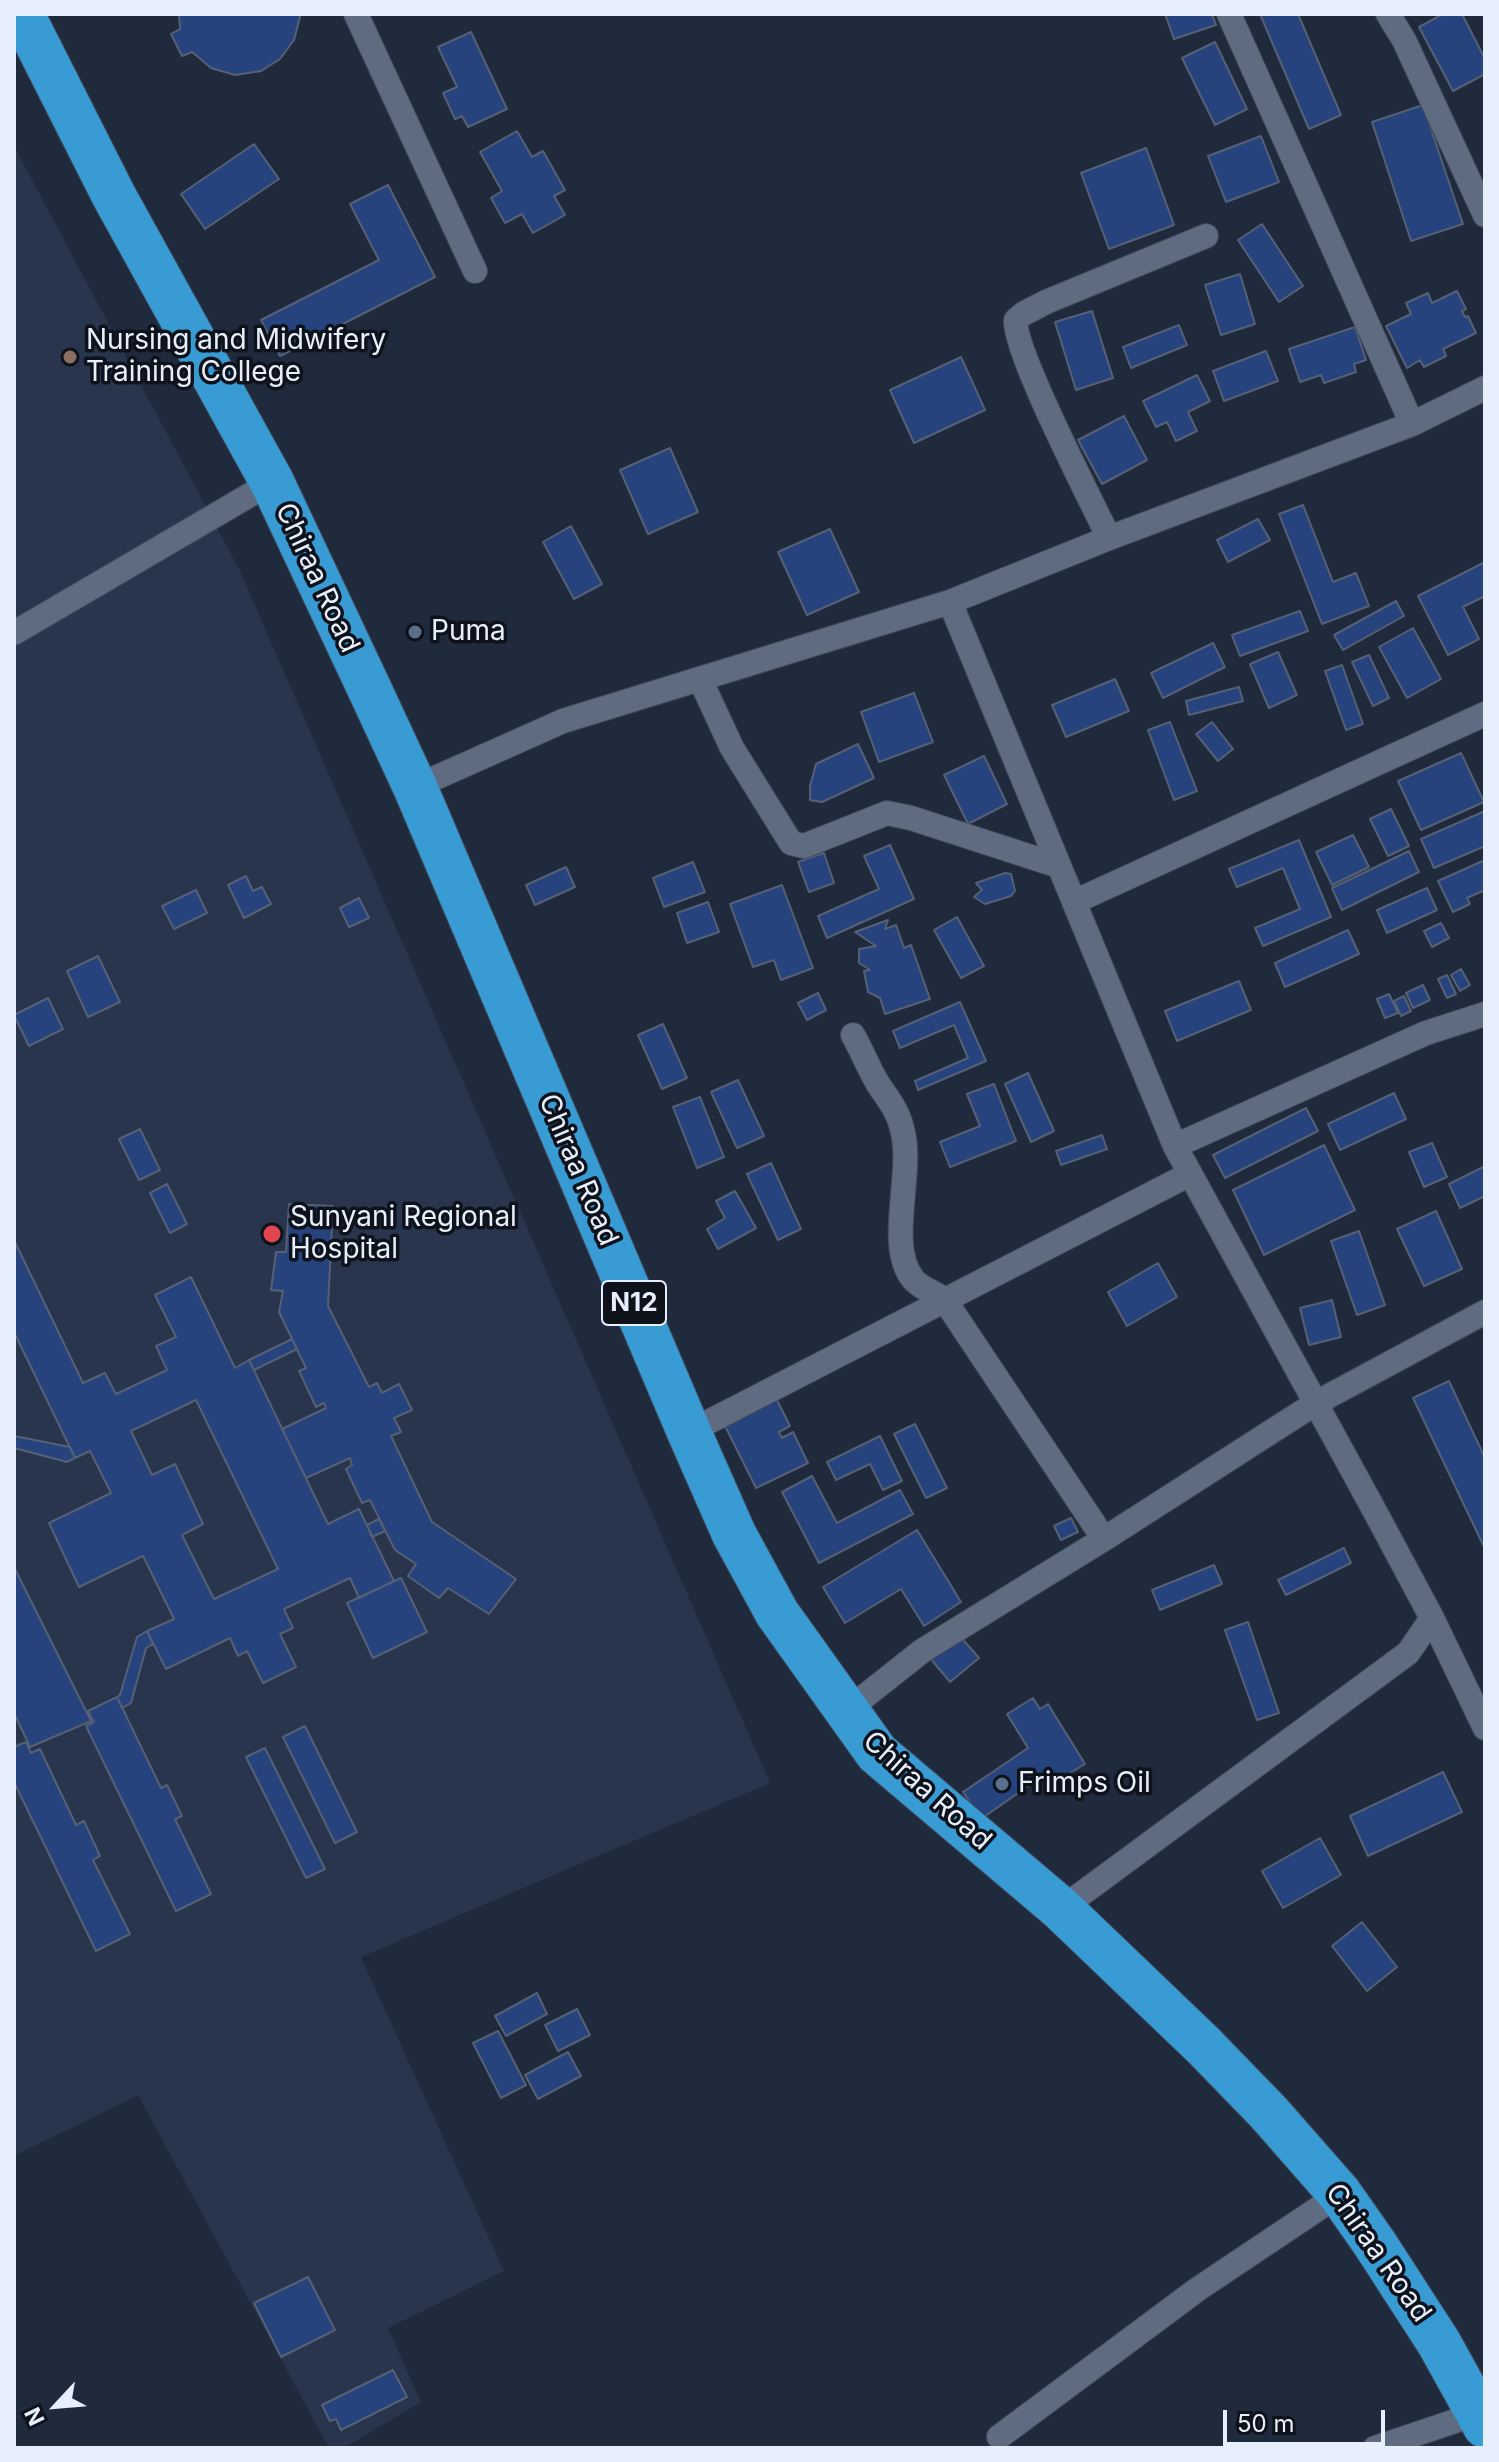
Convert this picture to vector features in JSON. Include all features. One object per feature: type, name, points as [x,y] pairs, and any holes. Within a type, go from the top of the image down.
[{"type":"highway","name":"Chiraa Road","points":[[22,14],[114,196],[272,482],[415,787],[734,1534],[777,1613],[877,1753],[1061,1909],[1226,2068],[1340,2194],[1405,2287],[1482,2420]]},
{"type":"street","points":[[356,14],[475,271]]},
{"type":"street","points":[[1229,14],[1412,424]]},
{"type":"street","points":[[1388,14],[1404,40],[1485,215]]},
{"type":"street","points":[[1109,538],[1030,369],[1018,338],[1016,320],[1046,302],[1206,236]]},
{"type":"street","points":[[415,787],[563,721],[950,602],[1109,538],[1412,424],[1485,388]]},
{"type":"street","points":[[16,630],[272,482]]},
{"type":"street","points":[[950,602],[1175,1146],[1432,1618],[1485,1728]]},
{"type":"street","points":[[700,679],[732,748],[791,843],[804,846],[887,813],[1059,866]]},
{"type":"street","points":[[1074,902],[1485,714]]},
{"type":"street","points":[[1175,1146],[1426,1033],[1485,1014]]},
{"type":"street","points":[[853,1035],[879,1085],[894,1105],[903,1130],[907,1152],[901,1240],[903,1262],[914,1281],[944,1299],[1104,1539]]},
{"type":"street","points":[[689,1432],[1190,1174]]},
{"type":"street","points":[[845,1712],[922,1651],[1316,1403],[1485,1312]]},
{"type":"street","points":[[1061,1909],[1408,1653],[1432,1618]]},
{"type":"street","points":[[999,2437],[1198,2289],[1340,2194]]},
{"type":"street","points":[[1375,2448],[1482,2420]]},
{"type":"shaded area","name":"Sunyani Regional Hospital","points":[[14,146],[239,569],[770,1783],[361,1957],[504,2271],[388,2328],[421,2402],[344,2448],[329,2448],[138,2095],[14,2156]]},
{"type":"building","points":[[179,14],[299,14],[300,17],[294,40],[280,59],[261,71],[235,75],[211,68],[192,52],[182,56],[171,34],[180,29]]},
{"type":"building","points":[[1165,14],[1212,14],[1216,25],[1174,39]]},
{"type":"building","points":[[1260,14],[1298,14],[1341,115],[1309,129]]},
{"type":"building","points":[[1443,14],[1462,14],[1485,59],[1485,74],[1453,91],[1419,27]]},
{"type":"building","points":[[471,32],[507,109],[468,127],[462,116],[455,119],[443,93],[457,87],[438,47]]},
{"type":"building","points":[[1215,42],[1247,109],[1215,125],[1182,58]]},
{"type":"building","points":[[1423,105],[1463,224],[1411,241],[1372,122]]},
{"type":"building","points":[[517,131],[532,157],[543,151],[565,190],[554,196],[565,215],[533,233],[522,214],[505,223],[491,198],[502,191],[480,152]]},
{"type":"building","points":[[1261,136],[1279,182],[1226,202],[1208,156]]},
{"type":"building","points":[[254,144],[279,179],[205,229],[181,194]]},
{"type":"building","points":[[1146,148],[1174,225],[1109,249],[1081,173]]},
{"type":"building","points":[[388,185],[435,277],[280,356],[261,320],[379,260],[350,204]]},
{"type":"building","points":[[1262,224],[1303,286],[1279,302],[1238,240]]},
{"type":"building","points":[[1240,274],[1255,324],[1221,335],[1205,285]]},
{"type":"building","points":[[1457,291],[1466,309],[1462,311],[1476,333],[1443,349],[1446,356],[1424,367],[1420,360],[1407,368],[1386,326],[1411,314],[1406,303],[1428,293],[1432,303]]},
{"type":"building","points":[[1092,311],[1113,378],[1076,390],[1055,322]]},
{"type":"building","points":[[1179,325],[1187,345],[1131,368],[1123,347]]},
{"type":"building","points":[[1355,327],[1366,360],[1354,364],[1356,372],[1324,383],[1321,375],[1300,382],[1289,349]]},
{"type":"building","points":[[1266,351],[1278,381],[1224,401],[1213,371]]},
{"type":"building","points":[[961,357],[985,410],[914,443],[890,390]]},
{"type":"building","points":[[1197,375],[1210,401],[1188,412],[1197,431],[1176,441],[1167,422],[1156,427],[1143,401]]},
{"type":"building","points":[[1124,416],[1147,460],[1102,484],[1078,440]]},
{"type":"building","points":[[670,448],[698,512],[648,534],[620,470]]},
{"type":"building","points":[[1303,505],[1333,582],[1356,573],[1369,606],[1322,624],[1279,514]]},
{"type":"building","points":[[1258,519],[1270,540],[1228,562],[1217,540]]},
{"type":"building","points":[[571,526],[602,584],[574,599],[543,542]]},
{"type":"building","points":[[830,529],[859,592],[807,615],[778,552]]},
{"type":"building","points":[[1485,562],[1485,596],[1463,607],[1479,639],[1448,655],[1418,596]]},
{"type":"building","points":[[1396,601],[1404,616],[1343,650],[1334,635]]},
{"type":"building","points":[[1300,611],[1308,631],[1240,656],[1232,635]]},
{"type":"building","points":[[1413,628],[1441,679],[1407,698],[1379,647]]},
{"type":"building","points":[[1213,643],[1225,667],[1163,698],[1151,673]]},
{"type":"building","points":[[1278,652],[1297,695],[1269,708],[1250,664]]},
{"type":"building","points":[[1369,655],[1389,698],[1373,706],[1352,662]]},
{"type":"building","points":[[1342,665],[1363,724],[1346,730],[1325,671]]},
{"type":"building","points":[[1115,679],[1129,711],[1066,737],[1052,705]]},
{"type":"building","points":[[1239,687],[1243,701],[1189,715],[1186,701]]},
{"type":"building","points":[[914,693],[933,742],[879,762],[861,712]]},
{"type":"building","points":[[1170,722],[1197,791],[1174,800],[1148,730]]},
{"type":"building","points":[[1212,722],[1233,749],[1218,761],[1196,734]]},
{"type":"building","points":[[858,744],[874,778],[822,802],[810,800],[816,764]]},
{"type":"building","points":[[1461,753],[1484,802],[1421,830],[1398,781]]},
{"type":"building","points":[[984,756],[1007,804],[968,824],[944,775]]},
{"type":"building","points":[[1391,809],[1409,846],[1388,856],[1370,819]]},
{"type":"building","points":[[1485,811],[1485,846],[1434,868],[1421,839]]},
{"type":"building","points":[[1353,835],[1369,867],[1332,885],[1316,852]]},
{"type":"building","points":[[1299,840],[1331,917],[1263,946],[1255,928],[1300,909],[1283,868],[1237,887],[1229,869]]},
{"type":"building","points":[[890,845],[914,899],[827,938],[818,916],[879,889],[864,856]]},
{"type":"building","points":[[1409,851],[1419,872],[1342,910],[1332,888]]},
{"type":"building","points":[[824,853],[834,883],[809,892],[798,862]]},
{"type":"building","points":[[1485,860],[1485,890],[1467,898],[1470,904],[1453,912],[1438,881]]},
{"type":"building","points":[[693,862],[705,892],[664,907],[653,878]]},
{"type":"building","points":[[566,867],[575,887],[535,905],[526,885]]},
{"type":"building","points":[[1005,873],[1011,874],[1015,891],[1011,896],[985,904],[974,897],[982,890],[976,883]]},
{"type":"building","points":[[246,876],[253,891],[262,887],[271,904],[244,918],[228,885]]},
{"type":"building","points":[[782,885],[813,968],[781,980],[774,960],[753,967],[730,904]]},
{"type":"building","points":[[1427,888],[1437,910],[1387,933],[1377,910]]},
{"type":"building","points":[[196,890],[207,913],[174,929],[162,906]]},
{"type":"building","points":[[359,898],[369,918],[349,927],[340,908]]},
{"type":"building","points":[[708,902],[719,932],[687,943],[677,913]]},
{"type":"building","points":[[957,917],[984,966],[961,978],[934,930]]},
{"type":"building","points":[[888,920],[885,929],[896,925],[904,948],[911,945],[930,999],[885,1014],[880,998],[868,992],[864,971],[870,970],[859,963],[859,949],[876,946],[855,932]]},
{"type":"building","points":[[1441,923],[1449,938],[1432,947],[1424,931]]},
{"type":"building","points":[[1348,930],[1359,954],[1285,987],[1275,963]]},
{"type":"building","points":[[98,956],[120,1002],[88,1017],[67,971]]},
{"type":"building","points":[[1461,969],[1470,985],[1460,991],[1451,975]]},
{"type":"building","points":[[1447,975],[1456,994],[1447,998],[1438,979]]},
{"type":"building","points":[[1239,981],[1251,1010],[1177,1041],[1165,1011]]},
{"type":"building","points":[[1423,985],[1430,1000],[1413,1008],[1406,993]]},
{"type":"building","points":[[818,993],[826,1010],[807,1020],[798,1003]]},
{"type":"building","points":[[1389,994],[1398,1013],[1385,1018],[1377,999]]},
{"type":"building","points":[[1404,996],[1411,1011],[1401,1016],[1394,1001]]},
{"type":"building","points":[[48,998],[63,1029],[29,1046],[14,1015]]},
{"type":"building","points":[[960,1002],[986,1061],[918,1090],[915,1081],[968,1058],[954,1025],[900,1048],[893,1031]]},
{"type":"building","points":[[663,1024],[687,1078],[662,1089],[638,1035]]},
{"type":"building","points":[[1028,1073],[1054,1131],[1031,1142],[1005,1084]]},
{"type":"building","points":[[738,1080],[764,1136],[737,1148],[711,1092]]},
{"type":"building","points":[[994,1084],[1016,1141],[950,1167],[940,1142],[980,1126],[967,1094]]},
{"type":"building","points":[[1394,1093],[1406,1119],[1340,1150],[1328,1124]]},
{"type":"building","points":[[700,1097],[724,1157],[697,1168],[673,1107]]},
{"type":"building","points":[[1306,1108],[1318,1131],[1225,1178],[1213,1155]]},
{"type":"building","points":[[140,1129],[160,1170],[139,1180],[119,1139]]},
{"type":"building","points":[[1102,1135],[1107,1149],[1061,1165],[1056,1151]]},
{"type":"building","points":[[1432,1143],[1447,1177],[1424,1187],[1409,1152]]},
{"type":"building","points":[[1324,1145],[1355,1210],[1264,1255],[1233,1190]]},
{"type":"building","points":[[771,1163],[801,1229],[778,1240],[747,1174]]},
{"type":"building","points":[[1485,1166],[1485,1196],[1460,1208],[1449,1184]]},
{"type":"building","points":[[167,1184],[187,1224],[170,1233],[150,1193]]},
{"type":"building","points":[[735,1191],[756,1228],[718,1249],[707,1229],[725,1218],[716,1201]]},
{"type":"building","points":[[289,1204],[333,1206],[328,1306],[369,1387],[377,1383],[382,1393],[399,1384],[412,1410],[394,1418],[401,1432],[391,1436],[432,1522],[516,1579],[489,1614],[448,1588],[439,1598],[408,1576],[416,1564],[395,1550],[370,1500],[362,1503],[346,1469],[352,1465],[350,1458],[306,1478],[282,1429],[326,1408],[324,1403],[316,1407],[299,1371],[306,1368],[279,1312],[283,1291],[271,1290],[276,1252],[286,1252]]},
{"type":"building","points":[[1436,1211],[1462,1269],[1424,1286],[1397,1229]]},
{"type":"building","points":[[1359,1231],[1385,1305],[1357,1315],[1331,1241]]},
{"type":"building","points":[[14,1240],[83,1383],[105,1373],[116,1394],[167,1370],[156,1346],[176,1337],[155,1295],[191,1277],[235,1368],[249,1360],[328,1524],[359,1509],[394,1581],[359,1598],[350,1578],[284,1609],[293,1628],[280,1634],[296,1667],[263,1683],[247,1651],[238,1656],[230,1638],[166,1669],[147,1631],[174,1619],[143,1556],[79,1587],[49,1523],[111,1493],[90,1451],[75,1458],[14,1332]],"holes":[[[196,1400],[278,1569],[214,1599],[182,1535],[203,1524],[175,1464],[152,1475],[131,1431]]]},
{"type":"building","points":[[1158,1263],[1177,1297],[1127,1326],[1108,1292]]},
{"type":"building","points":[[1332,1300],[1341,1337],[1309,1345],[1300,1308]]},
{"type":"building","points":[[292,1339],[297,1349],[254,1370],[249,1360]]},
{"type":"building","points":[[1449,1381],[1485,1458],[1485,1549],[1413,1398]]},
{"type":"building","points":[[773,1392],[790,1426],[779,1432],[782,1438],[793,1432],[808,1463],[756,1488],[721,1418]]},
{"type":"building","points":[[915,1424],[947,1488],[926,1498],[894,1434]]},
{"type":"building","points":[[14,1436],[70,1447],[75,1458],[67,1462],[14,1448]]},
{"type":"building","points":[[880,1436],[902,1481],[883,1490],[870,1464],[836,1480],[827,1462]]},
{"type":"building","points":[[812,1476],[837,1523],[900,1490],[913,1514],[819,1563],[782,1492]]},
{"type":"building","points":[[1071,1518],[1078,1532],[1061,1540],[1054,1526]]},
{"type":"building","points":[[379,1519],[385,1531],[372,1537],[367,1525]]},
{"type":"building","points":[[917,1530],[961,1602],[924,1626],[901,1589],[845,1623],[823,1587]]},
{"type":"building","points":[[1344,1548],[1351,1563],[1286,1595],[1278,1580]]},
{"type":"building","points":[[1214,1565],[1222,1584],[1160,1610],[1152,1590]]},
{"type":"building","points":[[14,1567],[91,1721],[30,1747],[14,1713]]},
{"type":"building","points":[[401,1578],[427,1632],[373,1658],[347,1603]]},
{"type":"building","points":[[1248,1622],[1279,1713],[1257,1720],[1225,1630]]},
{"type":"building","points":[[147,1631],[153,1644],[146,1648],[131,1703],[122,1708],[117,1697],[137,1637]]},
{"type":"building","points":[[958,1634],[979,1658],[950,1682],[930,1658]]},
{"type":"building","points":[[117,1697],[161,1788],[167,1785],[182,1816],[175,1819],[211,1894],[176,1911],[86,1726],[94,1722],[88,1711]]},
{"type":"building","points":[[1033,1698],[1040,1709],[1048,1704],[1085,1764],[1050,1785],[1044,1775],[981,1819],[963,1792],[1028,1748],[1007,1714]]},
{"type":"building","points":[[305,1726],[357,1832],[335,1843],[283,1737]]},
{"type":"building","points":[[26,1742],[31,1753],[40,1749],[76,1825],[84,1821],[100,1856],[93,1860],[130,1934],[96,1951],[14,1782],[14,1747]]},
{"type":"building","points":[[265,1748],[325,1869],[306,1878],[246,1757]]},
{"type":"building","points":[[1443,1772],[1462,1812],[1368,1856],[1350,1816]]},
{"type":"building","points":[[1320,1838],[1341,1875],[1283,1908],[1262,1871]]},
{"type":"building","points":[[1362,1922],[1397,1967],[1367,1991],[1332,1946]]},
{"type":"building","points":[[537,1993],[547,2014],[506,2036],[495,2016]]},
{"type":"building","points":[[577,2009],[590,2035],[558,2051],[545,2025]]},
{"type":"building","points":[[498,2031],[526,2085],[501,2098],[473,2043]]},
{"type":"building","points":[[568,2052],[581,2076],[538,2099],[525,2075]]},
{"type":"building","points":[[308,2277],[335,2330],[281,2357],[254,2303]]},
{"type":"building","points":[[393,2370],[407,2397],[341,2430],[336,2419],[330,2421],[322,2405]]},
{"type":"place","name":"Nursing and Midwifery Training College","points":[[70,357]]},
{"type":"place","name":"Puma","points":[[415,632]]},
{"type":"place","name":"Sunyani Regional Hospital","points":[[272,1234]]},
{"type":"place","name":"Frimps Oil","points":[[1002,1784]]}]
